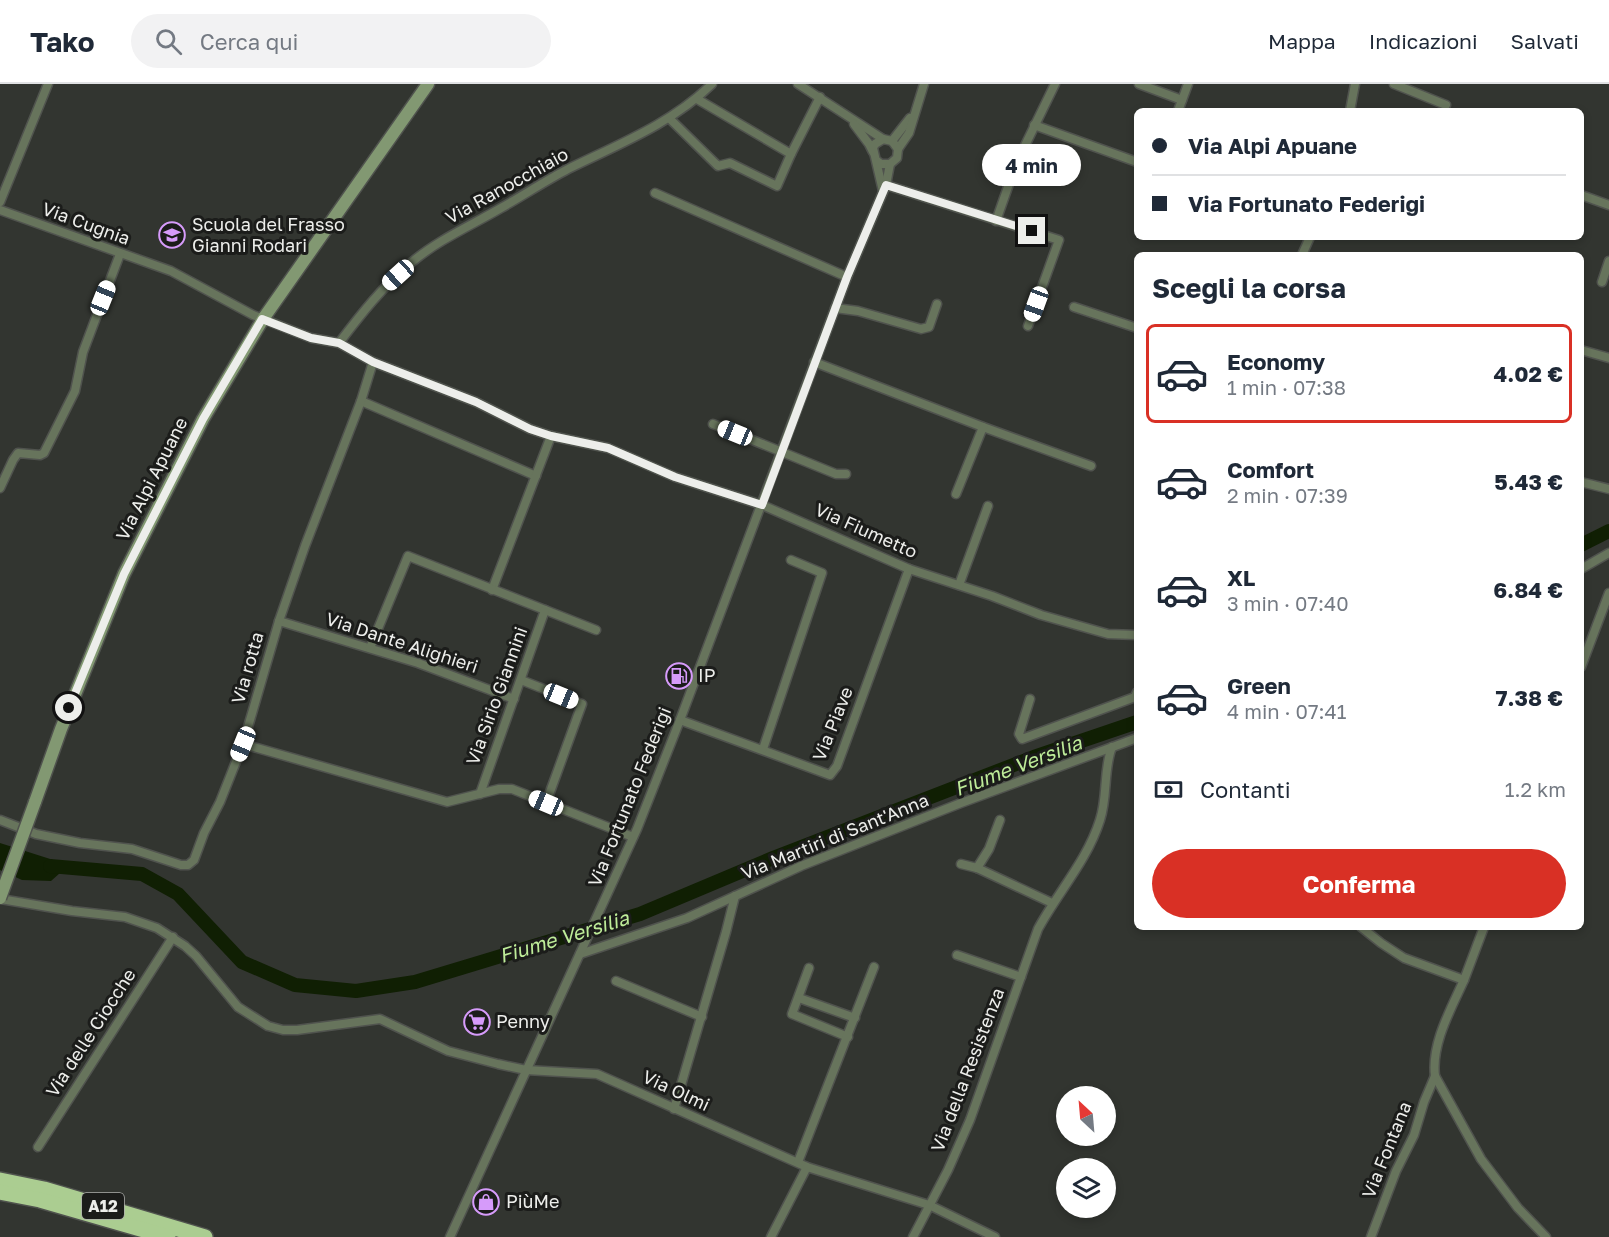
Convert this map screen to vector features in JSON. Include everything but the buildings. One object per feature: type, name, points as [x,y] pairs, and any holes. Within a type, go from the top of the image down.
[{"type":"highway","name":"A12","points":[[0,1180],[44,1189],[205,1237]]},
{"type":"highway","name":"A12","points":[[0,1192],[40,1200],[168,1237]]},
{"type":"main road","name":"Via Alpi Apuane","points":[[0,899],[61,729],[124,574],[203,419],[262,319],[428,84]]},
{"type":"street","points":[[0,202],[48,84]]},
{"type":"street","name":"Via Ranocchiaio","points":[[339,343],[377,295],[412,262],[429,250],[538,185],[645,133],[697,99],[712,84]]},
{"type":"street","points":[[798,84],[898,149]]},
{"type":"street","points":[[877,161],[886,165],[897,158],[898,149],[909,133],[913,113],[924,84]]},
{"type":"street","points":[[996,221],[1009,182],[1055,84]]},
{"type":"street","points":[[1139,84],[1182,100]]},
{"type":"street","points":[[1179,108],[1188,84]]},
{"type":"street","points":[[1350,108],[1354,84]]},
{"type":"street","points":[[1394,84],[1446,105]]},
{"type":"street","points":[[670,118],[718,166],[730,163],[777,186],[820,97]]},
{"type":"street","points":[[697,99],[791,154]]},
{"type":"street","points":[[873,152],[876,144],[887,140],[913,113]]},
{"type":"street","points":[[847,117],[862,133],[873,152],[884,188],[1059,240],[1028,326]]},
{"type":"street","points":[[1034,126],[1134,161]]},
{"type":"street","name":"Via Fortunato Federigi","points":[[450,1237],[633,837],[762,505],[814,362],[884,188],[890,164]]},
{"type":"street","points":[[655,193],[847,277]]},
{"type":"street","points":[[1584,196],[1609,205]]},
{"type":"street","name":"Via Cugnia","points":[[0,210],[171,272],[262,319],[311,338],[339,343],[373,362],[476,402],[530,429],[551,436],[608,448],[675,477],[762,505]]},
{"type":"street","points":[[0,488],[18,453],[40,455],[44,453],[75,392],[83,352],[120,254]]},
{"type":"street","points":[[1602,282],[1609,261]]},
{"type":"street","points":[[835,308],[858,311],[921,329],[929,327],[937,304]]},
{"type":"street","points":[[1074,308],[1134,327]]},
{"type":"street","points":[[1584,351],[1609,358]]},
{"type":"street","name":"Via rotta","points":[[0,820],[36,834],[80,843],[132,849],[181,864],[188,865],[194,860],[243,744],[279,621],[305,546],[361,401],[373,362]]},
{"type":"street","points":[[814,362],[983,428],[1091,466]]},
{"type":"street","points":[[361,401],[536,476]]},
{"type":"street","points":[[713,424],[836,474],[840,472],[846,474]]},
{"type":"street","points":[[956,494],[983,428]]},
{"type":"street","points":[[492,590],[551,436]]},
{"type":"street","points":[[1584,483],[1609,489]]},
{"type":"street","name":"Via Fiumetto","points":[[762,505],[909,569],[1092,631],[1122,636],[1134,635]]},
{"type":"street","points":[[959,585],[988,506]]},
{"type":"street","points":[[1584,567],[1609,553]]},
{"type":"street","points":[[370,648],[408,556],[597,630]]},
{"type":"street","points":[[763,749],[822,573],[791,560]]},
{"type":"street","name":"Via Piave","points":[[680,720],[830,775],[837,766],[909,569]]},
{"type":"street","points":[[1584,659],[1609,593]]},
{"type":"street","name":"Via Sirio Giannini","points":[[480,794],[546,610]]},
{"type":"street","name":"Via Dante Alighieri","points":[[279,621],[418,663],[514,699]]},
{"type":"street","points":[[521,680],[582,704],[546,803]]},
{"type":"street","points":[[1030,699],[1019,734],[1022,739],[1134,697]]},
{"type":"street","name":"Via Martiri di Sant'Anna","points":[[580,954],[687,918],[792,870],[878,835],[1134,739]]},
{"type":"street","points":[[243,744],[447,802],[500,789],[512,789],[633,837]]},
{"type":"street","name":"Via della Resistenza","points":[[929,1205],[948,1170],[970,1120],[1036,934],[1052,903],[1082,861],[1096,831],[1101,816],[1107,763],[1112,747]]},
{"type":"street","points":[[977,868],[989,849],[1000,819]]},
{"type":"street","points":[[961,864],[977,868],[1052,903]]},
{"type":"street","points":[[674,1109],[735,896]]},
{"type":"street","points":[[0,899],[124,917],[157,928],[173,937],[196,956],[238,1007],[268,1026],[282,1030],[297,1030],[380,1019],[448,1051],[526,1070]]},
{"type":"street","points":[[1366,930],[1404,958],[1464,980]]},
{"type":"street","points":[[1483,930],[1442,1031],[1434,1065],[1435,1076],[1481,1159],[1518,1208],[1546,1237]]},
{"type":"street","name":"Via delle Ciocche","points":[[38,1147],[173,937]]},
{"type":"street","name":"Via della Resistenza","points":[[957,955],[1021,977]]},
{"type":"street","points":[[771,1237],[803,1164],[874,967]]},
{"type":"street","points":[[809,968],[800,998],[792,1014],[848,1037]]},
{"type":"street","points":[[616,981],[702,1017]]},
{"type":"street","points":[[800,998],[855,1018]]},
{"type":"street","name":"Via Olmi","points":[[526,1070],[597,1074],[803,1164],[929,1205],[995,1237]]},
{"type":"street","name":"Via Fontana","points":[[1371,1237],[1435,1076]]},
{"type":"street","points":[[913,1237],[929,1205]]},
{"type":"shaded area","points":[[0,843],[69,865],[51,881],[22,880],[0,870]]},
{"type":"waterway","name":"Fiume Versilia","points":[[1584,544],[1609,531]]},
{"type":"waterway","name":"Fiume Versilia","points":[[50,866],[142,874],[178,894],[242,962],[295,985],[356,991],[415,982],[640,914],[773,858],[1034,757],[1134,723]]},
{"type":"place","name":"Scuola del Frasso Gianni Rodari","points":[[172,235]]},
{"type":"place","name":"IP","points":[[679,676]]},
{"type":"place","name":"Penny","points":[[477,1022]]},
{"type":"place","name":"PiùMe","points":[[486,1202]]},
{"type":"route","points":[[69,708],[124,574],[203,419],[262,319],[311,338],[339,343],[373,362],[476,402],[530,429],[551,436],[608,448],[675,477],[762,505],[847,277],[886,185],[1032,231]]}]
